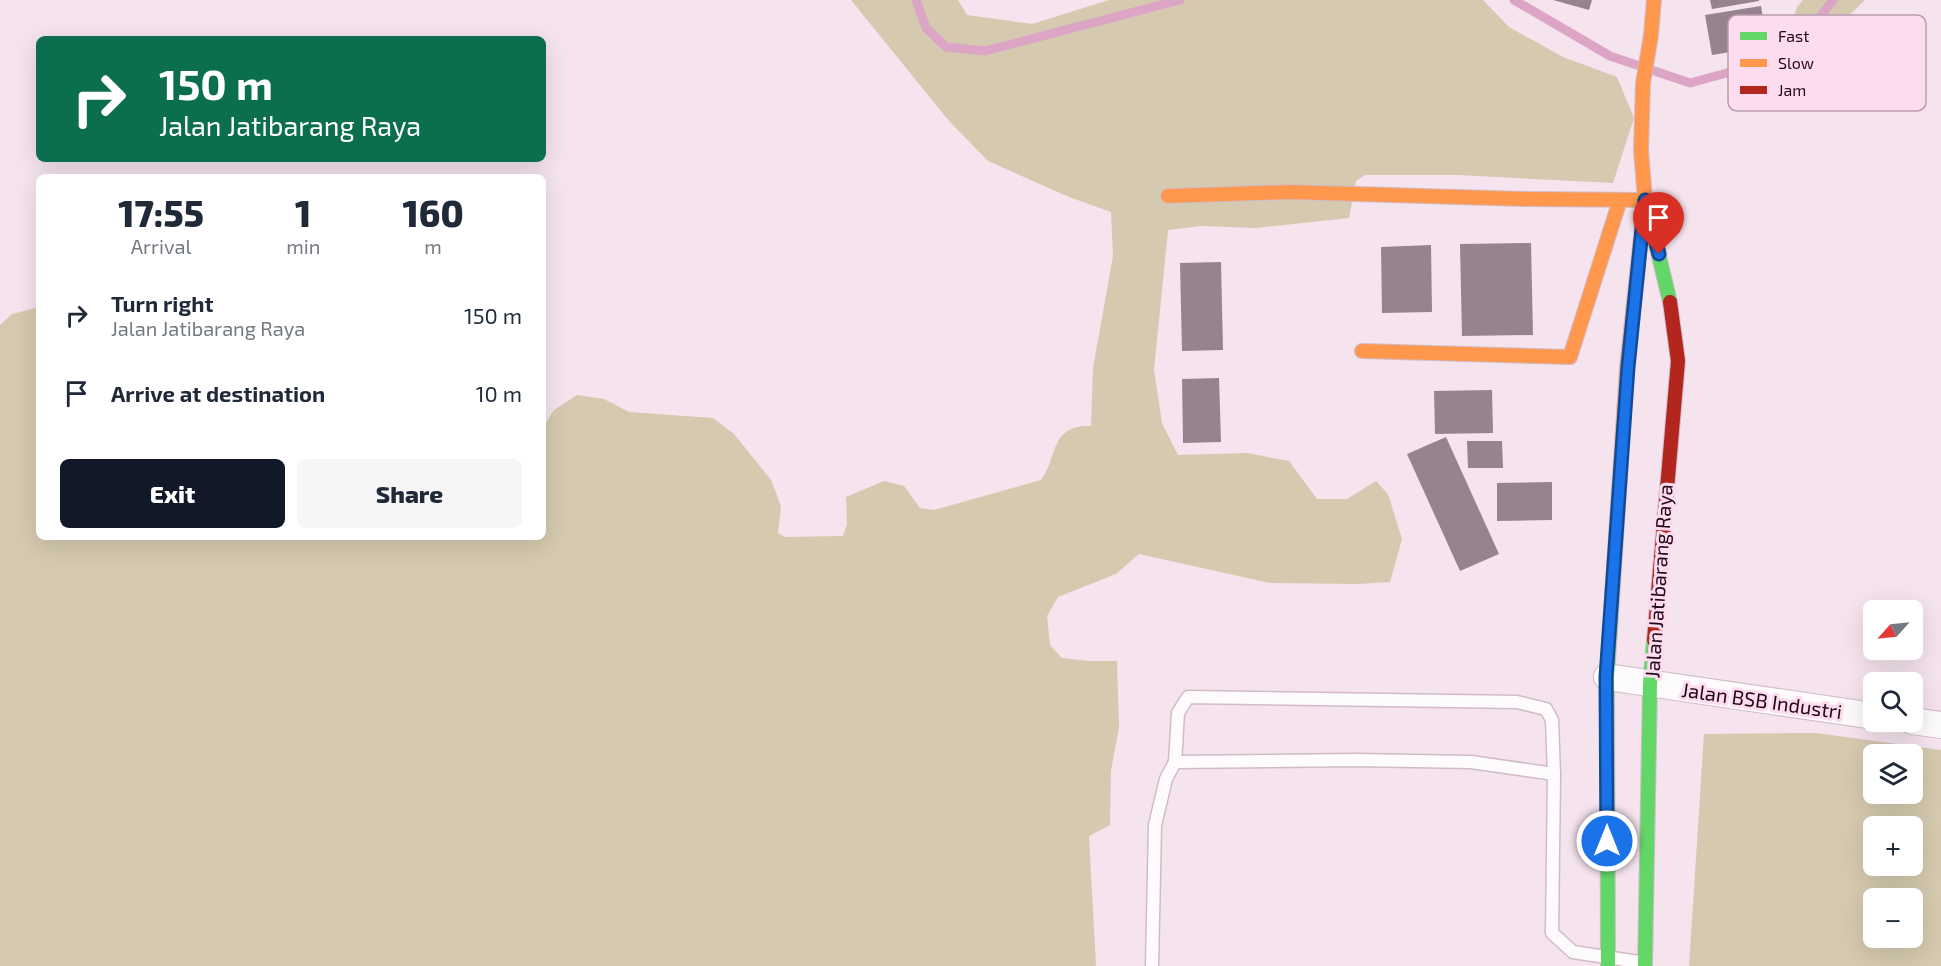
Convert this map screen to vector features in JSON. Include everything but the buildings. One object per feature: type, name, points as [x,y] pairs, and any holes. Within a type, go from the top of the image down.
[{"type":"street","name":"Jalan Jatibarang Raya","points":[[1646,964],[1650,684],[1678,361],[1671,304],[1645,200],[1641,150],[1643,83],[1654,0]]},
{"type":"street","points":[[1168,196],[1290,192],[1645,200]]},
{"type":"street","points":[[1362,351],[1570,357],[1620,200]]},
{"type":"street","name":"Jalan Jatibarang Raya","points":[[1608,962],[1606,677],[1628,367],[1645,200]]},
{"type":"street","name":"Jalan BSB Industri","points":[[1606,677],[1863,714]]},
{"type":"street","points":[[1923,723],[1941,725]]},
{"type":"lane","points":[[1152,966],[1155,825],[1166,779],[1175,762],[1178,713],[1188,697],[1516,702],[1546,709],[1552,720],[1554,774],[1552,933],[1573,952],[1608,962],[1646,964]]},
{"type":"lane","points":[[1175,762],[1356,760],[1471,762],[1554,774]]},
{"type":"shaded area","points":[[851,0],[958,0],[967,15],[1032,24],[1109,0],[1483,0],[1509,27],[1563,57],[1617,77],[1634,118],[1613,183],[1458,175],[1365,175],[1356,181],[1349,218],[1256,228],[1202,226],[1168,230],[1154,370],[1162,423],[1178,455],[1247,453],[1289,461],[1317,499],[1347,499],[1376,481],[1388,494],[1402,539],[1390,582],[1270,583],[1139,554],[1116,574],[1058,597],[1047,616],[1050,645],[1062,658],[1117,661],[1119,727],[1111,771],[1110,825],[1089,836],[1096,966],[0,966],[0,325],[12,314],[36,308],[36,540],[546,540],[546,422],[554,410],[577,395],[604,399],[629,412],[713,418],[734,434],[771,480],[781,506],[778,533],[785,537],[843,536],[847,524],[846,497],[884,481],[904,486],[920,508],[934,510],[1041,480],[1061,436],[1078,427],[1091,426],[1093,368],[1113,256],[1111,212],[1069,197],[988,161],[949,121]]},
{"type":"shaded area","points":[[1803,0],[1865,0],[1849,15],[1794,15]]},
{"type":"shaded area","points":[[1816,733],[1897,744],[1863,744],[1863,804],[1923,804],[1923,748],[1941,750],[1941,966],[1689,966],[1704,734]]},
{"type":"waterway","points":[[916,0],[926,28],[946,47],[985,51],[1180,0]]},
{"type":"waterway","points":[[1514,0],[1610,56],[1690,83],[1728,73]]},
{"type":"waterway","points":[[1821,15],[1833,0]]},
{"type":"traffic: fast","points":[[1650,219],[1670,302]]},
{"type":"traffic: fast","points":[[1608,966],[1607,677],[1617,521]]},
{"type":"traffic: fast","points":[[1645,966],[1650,684],[1654,640]]},
{"type":"traffic: slow","points":[[1617,521],[1627,367],[1645,200],[1641,150],[1643,83],[1654,0]]},
{"type":"traffic: slow","points":[[1168,196],[1290,192],[1645,200]]},
{"type":"traffic: slow","points":[[1362,351],[1570,357],[1620,200]]},
{"type":"traffic: jam","points":[[1654,640],[1678,361],[1670,302]]},
{"type":"route","points":[[1607,841],[1606,677],[1628,367],[1645,200],[1659,254]]}]
